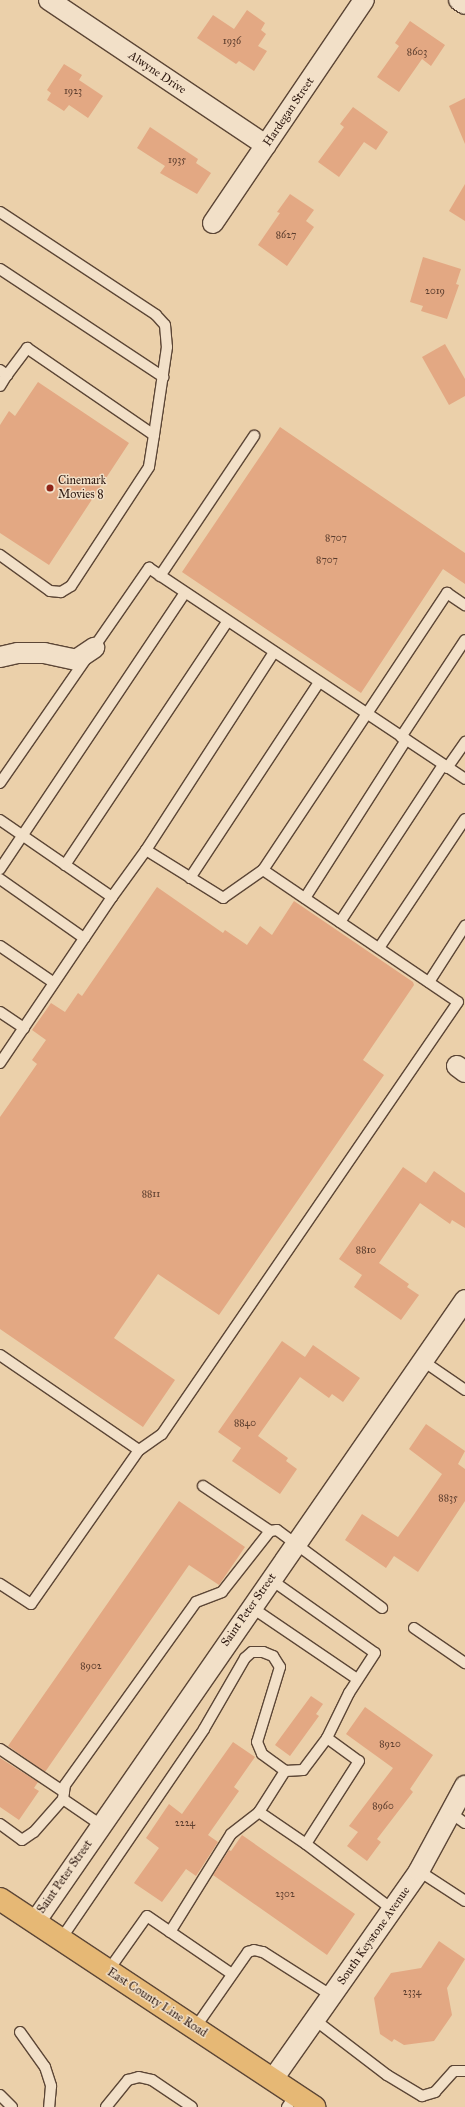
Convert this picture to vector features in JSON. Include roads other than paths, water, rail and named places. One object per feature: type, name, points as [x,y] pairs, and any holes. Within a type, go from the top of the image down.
[{"type":"main road","name":"East County Line Road","points":[[0,1899],[273,2079],[291,2101],[314,2107]]},
{"type":"street","name":"Alwyne Drive","points":[[49,0],[266,145]]},
{"type":"street","name":"Hardegan Street","points":[[213,222],[364,0]]},
{"type":"street","points":[[459,0],[465,4]]},
{"type":"street","points":[[0,657],[18,652],[44,653],[76,660],[94,648]]},
{"type":"street","name":"Saint Peter Street","points":[[35,1922],[270,1579],[465,1300]]},
{"type":"street","name":"South Keystone Avenue","points":[[273,2079],[392,1909],[458,1818],[465,1786]]},
{"type":"lane","points":[[0,212],[156,315],[165,325],[167,346],[149,467],[71,586],[61,592],[50,591],[0,555]]},
{"type":"lane","points":[[0,269],[163,377]]},
{"type":"lane","points":[[0,386],[4,373],[27,348],[154,435]]},
{"type":"lane","points":[[160,576],[254,436]]},
{"type":"lane","points":[[0,782],[149,568],[465,780]]},
{"type":"lane","points":[[0,869],[185,593]]},
{"type":"lane","points":[[146,850],[223,898],[263,870],[447,593],[465,605]]},
{"type":"lane","points":[[65,865],[228,621]]},
{"type":"lane","points":[[305,898],[465,640]]},
{"type":"lane","points":[[0,1063],[112,897],[146,850],[274,652]]},
{"type":"lane","points":[[190,878],[319,682]]},
{"type":"lane","points":[[340,922],[445,766],[465,742]]},
{"type":"lane","points":[[379,948],[465,819]]},
{"type":"lane","points":[[0,820],[112,897]]},
{"type":"lane","points":[[0,1584],[31,1604],[139,1450],[162,1434],[458,1002],[263,870]]},
{"type":"lane","points":[[0,880],[84,938]]},
{"type":"lane","points":[[429,982],[465,926]]},
{"type":"lane","points":[[0,946],[54,983]]},
{"type":"lane","points":[[0,1012],[24,1028]]},
{"type":"lane","points":[[0,1355],[139,1450]]},
{"type":"lane","points":[[423,1361],[465,1390]]},
{"type":"lane","points":[[203,1486],[270,1531],[277,1530],[382,1608]]},
{"type":"lane","points":[[0,1824],[22,1840],[34,1832],[64,1795],[65,1785],[196,1602],[222,1592],[270,1531]]},
{"type":"lane","points":[[61,1939],[204,1729],[245,1658],[252,1652],[263,1652],[273,1656],[280,1667],[257,1742],[262,1754],[285,1771],[302,1770],[327,1738],[357,1679],[375,1653],[270,1579]]},
{"type":"lane","points":[[251,1607],[357,1679]]},
{"type":"lane","points":[[414,1628],[465,1663]]},
{"type":"lane","points":[[306,1844],[359,1761],[327,1738]]},
{"type":"lane","points":[[0,1749],[64,1795],[101,1825]]},
{"type":"lane","points":[[170,1932],[232,1834],[259,1812],[285,1771]]},
{"type":"lane","points":[[259,1812],[306,1844],[392,1909]]},
{"type":"lane","points":[[419,1871],[465,1901]]},
{"type":"lane","points":[[108,1971],[147,1916],[232,1974]]},
{"type":"lane","points":[[195,2028],[248,1952],[254,1950],[263,1952],[332,1996]]},
{"type":"lane","points":[[315,2020],[387,2075],[422,2096],[435,2092],[454,2071],[465,2071]]},
{"type":"lane","points":[[20,2032],[45,2067],[51,2086],[49,2107]]},
{"type":"lane","points":[[106,2107],[128,2080],[139,2077],[152,2080],[192,2107]]},
{"type":"lane","points":[[0,2095],[12,2107]]},
{"type":"place","name":"Cinemark Movies 8","points":[[50,488]]}]
